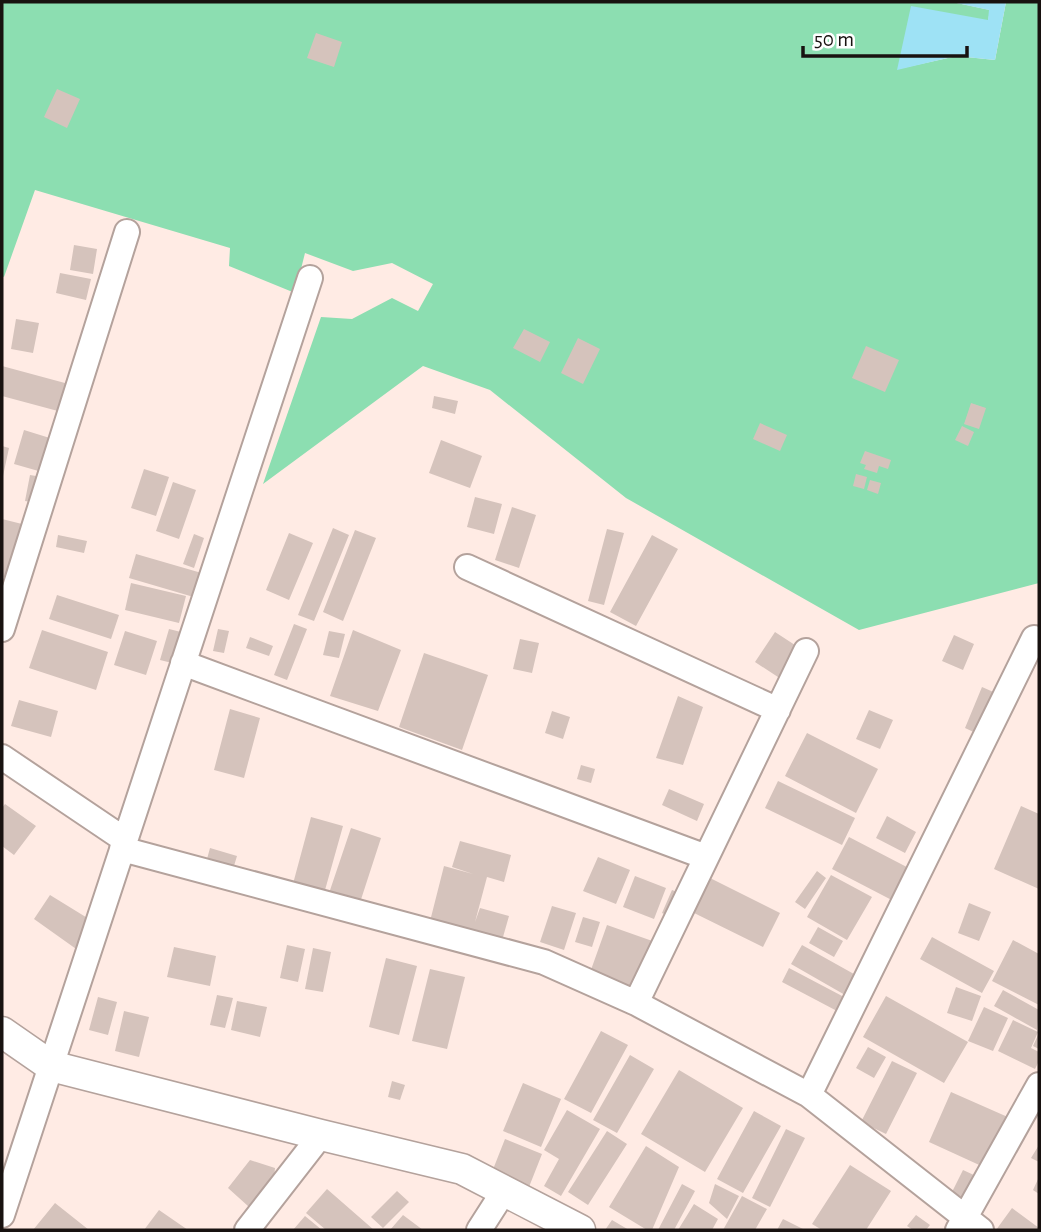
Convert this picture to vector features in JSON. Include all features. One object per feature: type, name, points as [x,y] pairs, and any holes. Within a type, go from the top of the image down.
[{"type":"street","points":[[2,629],[127,232]]},
{"type":"street","points":[[2,1215],[310,278]]},
{"type":"street","points":[[467,567],[778,710]]},
{"type":"street","points":[[809,1095],[1034,638]]},
{"type":"street","points":[[636,1003],[806,651]]},
{"type":"street","points":[[183,663],[706,858]]},
{"type":"street","points":[[2,757],[124,844],[544,962],[636,1003],[809,1095],[968,1226],[1039,1085]]},
{"type":"street","points":[[2,1032],[51,1066],[462,1169],[580,1230]]},
{"type":"street","points":[[247,1230],[321,1135]]},
{"type":"street","points":[[479,1230],[504,1191]]},
{"type":"green space","points":[[2,2],[952,2],[990,10],[988,21],[898,69],[957,56],[995,60],[1006,2],[1039,2],[1039,583],[859,630],[626,498],[490,390],[423,366],[263,484],[321,317],[352,319],[392,298],[418,311],[433,284],[392,263],[353,271],[305,253],[295,293],[229,266],[230,248],[35,190],[4,277],[2,276]]},
{"type":"water","points":[[952,2],[1006,2],[995,60],[956,56],[897,70],[911,6],[988,20],[989,10]]},
{"type":"building","points":[[316,33],[342,42],[334,67],[307,58]]},
{"type":"building","points":[[57,89],[80,99],[67,128],[44,117]]},
{"type":"building","points":[[74,245],[97,249],[93,274],[70,270]]},
{"type":"building","points":[[60,273],[91,279],[86,300],[56,293]]},
{"type":"building","points":[[16,319],[39,323],[33,353],[11,349]]},
{"type":"building","points":[[524,329],[550,342],[540,362],[513,348]]},
{"type":"building","points":[[578,338],[600,349],[583,384],[561,373]]},
{"type":"building","points":[[866,346],[899,360],[885,392],[852,378]]},
{"type":"building","points":[[2,366],[76,386],[69,414],[2,396]]},
{"type":"building","points":[[434,396],[458,401],[455,414],[432,408]]},
{"type":"building","points":[[971,403],[986,408],[979,429],[964,424]]},
{"type":"building","points":[[760,423],[787,435],[780,451],[753,439]]},
{"type":"building","points":[[962,426],[974,432],[968,446],[955,440]]},
{"type":"building","points":[[24,430],[53,439],[42,472],[14,464]]},
{"type":"building","points":[[441,440],[482,456],[470,488],[429,473]]},
{"type":"building","points":[[2,446],[9,448],[3,476],[2,476]]},
{"type":"building","points":[[865,451],[891,460],[888,469],[879,466],[877,473],[864,469],[866,465],[860,463]]},
{"type":"building","points":[[144,469],[169,477],[156,516],[131,508]]},
{"type":"building","points":[[856,474],[867,477],[864,489],[853,486]]},
{"type":"building","points":[[30,475],[54,479],[50,505],[25,501]]},
{"type":"building","points":[[870,480],[881,483],[878,494],[867,490]]},
{"type":"building","points":[[173,482],[196,490],[179,539],[156,531]]},
{"type":"building","points":[[475,497],[502,504],[494,534],[467,527]]},
{"type":"building","points":[[512,507],[536,515],[519,568],[495,560]]},
{"type":"building","points":[[2,519],[34,527],[20,581],[2,577]]},
{"type":"building","points":[[333,528],[349,535],[314,621],[298,615]]},
{"type":"building","points":[[607,529],[624,533],[604,605],[588,601]]},
{"type":"building","points":[[355,530],[376,538],[343,621],[323,612]]},
{"type":"building","points":[[289,533],[313,543],[289,600],[266,590]]},
{"type":"building","points":[[194,534],[204,538],[194,568],[183,564]]},
{"type":"building","points":[[58,535],[87,541],[84,553],[56,547]]},
{"type":"building","points":[[652,535],[678,549],[636,626],[610,612]]},
{"type":"building","points":[[136,554],[205,574],[197,598],[129,578]]},
{"type":"building","points":[[131,583],[186,596],[179,623],[125,610]]},
{"type":"building","points":[[57,595],[119,615],[111,639],[49,619]]},
{"type":"building","points":[[294,624],[307,629],[287,680],[274,675]]},
{"type":"building","points":[[169,629],[185,633],[176,664],[160,660]]},
{"type":"building","points":[[218,629],[229,631],[224,653],[213,651]]},
{"type":"building","points":[[42,630],[108,652],[96,690],[29,668]]},
{"type":"building","points":[[353,630],[401,650],[378,711],[330,696]]},
{"type":"building","points":[[125,631],[157,641],[146,675],[114,665]]},
{"type":"building","points":[[329,631],[345,634],[339,658],[323,655]]},
{"type":"building","points":[[775,632],[801,649],[781,679],[755,662]]},
{"type":"building","points":[[954,635],[974,644],[963,670],[942,661]]},
{"type":"building","points":[[250,637],[273,646],[269,656],[246,648]]},
{"type":"building","points":[[520,639],[539,643],[532,673],[513,669]]},
{"type":"building","points":[[424,653],[488,675],[462,750],[399,727]]},
{"type":"building","points":[[982,687],[998,694],[980,735],[965,728]]},
{"type":"building","points":[[678,696],[703,707],[683,765],[656,758]]},
{"type":"building","points":[[19,700],[58,711],[51,737],[11,726]]},
{"type":"building","points":[[230,709],[260,718],[244,778],[214,770]]},
{"type":"building","points":[[869,710],[893,720],[880,749],[856,739]]},
{"type":"building","points":[[552,711],[570,717],[563,739],[545,733]]},
{"type":"building","points":[[807,733],[878,769],[856,813],[785,776]]},
{"type":"building","points":[[581,765],[595,769],[591,783],[577,779]]},
{"type":"building","points":[[778,781],[855,818],[842,845],[765,808]]},
{"type":"building","points":[[669,789],[704,804],[697,821],[662,805]]},
{"type":"building","points":[[5,804],[36,826],[14,855],[2,846],[2,808]]},
{"type":"building","points":[[1021,806],[1039,814],[1039,889],[994,869]]},
{"type":"building","points":[[887,816],[916,832],[905,853],[876,838]]},
{"type":"building","points":[[311,817],[343,826],[318,915],[287,906]]},
{"type":"building","points":[[351,828],[381,838],[354,921],[323,911]]},
{"type":"building","points":[[849,837],[926,877],[909,909],[832,869]]},
{"type":"building","points":[[460,841],[511,855],[504,882],[487,877],[475,922],[480,908],[509,916],[497,958],[426,937],[444,866],[473,874],[452,867]]},
{"type":"building","points":[[210,848],[237,856],[227,889],[201,881]]},
{"type":"building","points":[[598,857],[630,870],[616,904],[583,891]]},
{"type":"building","points":[[817,871],[826,878],[805,909],[795,902]]},
{"type":"building","points":[[831,875],[872,897],[847,940],[807,917]]},
{"type":"building","points":[[635,876],[666,888],[654,919],[623,907]]},
{"type":"building","points":[[706,876],[780,913],[763,947],[688,910]]},
{"type":"building","points":[[672,890],[687,896],[677,920],[662,913]]},
{"type":"building","points":[[50,895],[89,919],[79,951],[34,919]]},
{"type":"building","points":[[969,903],[991,912],[979,941],[958,933]]},
{"type":"building","points":[[552,906],[576,913],[564,950],[540,942]]},
{"type":"building","points":[[583,917],[600,922],[592,947],[575,942]]},
{"type":"building","points":[[607,925],[658,943],[638,999],[587,981]]},
{"type":"building","points":[[818,927],[843,941],[834,957],[809,943]]},
{"type":"building","points":[[932,937],[994,971],[982,993],[920,959]]},
{"type":"building","points":[[1013,940],[1039,954],[1039,1005],[992,981]]},
{"type":"building","points":[[287,945],[305,949],[298,982],[280,978]]},
{"type":"building","points":[[802,945],[870,983],[859,1003],[791,964]]},
{"type":"building","points":[[174,947],[216,956],[210,986],[167,977]]},
{"type":"building","points":[[313,948],[331,952],[323,992],[305,989]]},
{"type":"building","points":[[386,958],[417,966],[399,1035],[369,1027]]},
{"type":"building","points":[[789,968],[844,997],[837,1011],[782,982]]},
{"type":"building","points":[[430,969],[465,977],[447,1049],[412,1041]]},
{"type":"building","points":[[956,987],[981,996],[972,1021],[947,1013]]},
{"type":"building","points":[[1003,990],[1039,1010],[1037,1030],[994,1006]]},
{"type":"building","points":[[217,995],[233,998],[225,1028],[210,1025]]},
{"type":"building","points":[[886,996],[968,1042],[944,1083],[863,1037]]},
{"type":"building","points":[[98,997],[117,1002],[108,1035],[89,1030]]},
{"type":"building","points":[[237,1001],[267,1007],[260,1037],[231,1030]]},
{"type":"building","points":[[984,1007],[1008,1018],[993,1051],[968,1041]]},
{"type":"building","points":[[124,1011],[149,1017],[139,1057],[115,1051]]},
{"type":"building","points":[[1013,1020],[1038,1032],[1031,1048],[1039,1052],[1035,1069],[998,1051]]},
{"type":"building","points":[[601,1031],[628,1045],[591,1113],[564,1099]]},
{"type":"building","points":[[1039,1033],[1039,1049],[1033,1046]]},
{"type":"building","points":[[868,1047],[886,1057],[874,1078],[856,1068]]},
{"type":"building","points":[[630,1055],[654,1069],[617,1133],[593,1120]]},
{"type":"building","points":[[892,1061],[917,1073],[886,1134],[861,1122]]},
{"type":"building","points":[[679,1070],[743,1108],[705,1172],[641,1134]]},
{"type":"building","points":[[392,1081],[405,1085],[400,1100],[388,1097]]},
{"type":"building","points":[[523,1083],[561,1099],[541,1147],[503,1131]]},
{"type":"building","points":[[951,1092],[1010,1118],[988,1169],[929,1142]]},
{"type":"building","points":[[567,1110],[600,1129],[561,1196],[544,1186],[559,1159],[544,1150]]},
{"type":"building","points":[[754,1111],[781,1126],[743,1193],[717,1179]]},
{"type":"building","points":[[786,1129],[805,1138],[770,1207],[752,1198]]},
{"type":"building","points":[[607,1131],[627,1144],[588,1205],[568,1192]]},
{"type":"building","points":[[505,1139],[542,1154],[527,1192],[490,1177]]},
{"type":"building","points":[[1039,1145],[1039,1162],[1031,1158]]},
{"type":"building","points":[[646,1146],[679,1167],[652,1230],[647,1230],[609,1207]]},
{"type":"building","points":[[250,1160],[275,1168],[273,1191],[258,1215],[228,1188]]},
{"type":"building","points":[[850,1165],[891,1191],[866,1230],[822,1230],[812,1224]]},
{"type":"building","points":[[963,1170],[976,1176],[966,1199],[952,1192]]},
{"type":"building","points":[[1039,1177],[1039,1194],[1033,1190]]},
{"type":"building","points":[[682,1184],[695,1191],[674,1230],[658,1230]]},
{"type":"building","points":[[715,1184],[739,1196],[727,1219],[709,1203]]},
{"type":"building","points":[[327,1189],[374,1230],[326,1230],[306,1213]]},
{"type":"building","points":[[397,1191],[409,1202],[383,1228],[371,1217]]},
{"type":"building","points":[[742,1196],[767,1209],[755,1230],[723,1230]]},
{"type":"building","points":[[55,1203],[89,1230],[33,1230]]},
{"type":"building","points":[[694,1204],[718,1219],[712,1230],[678,1230]]},
{"type":"building","points":[[1012,1208],[1039,1228],[1039,1230],[996,1230]]},
{"type":"building","points":[[159,1210],[188,1230],[144,1230]]},
{"type":"building","points":[[403,1215],[423,1230],[390,1230]]},
{"type":"building","points":[[916,1215],[930,1225],[926,1230],[913,1230],[907,1226]]},
{"type":"building","points":[[305,1216],[322,1230],[293,1230]]},
{"type":"building","points":[[783,1219],[805,1230],[777,1230]]},
{"type":"building","points":[[612,1220],[629,1230],[605,1230]]}]
